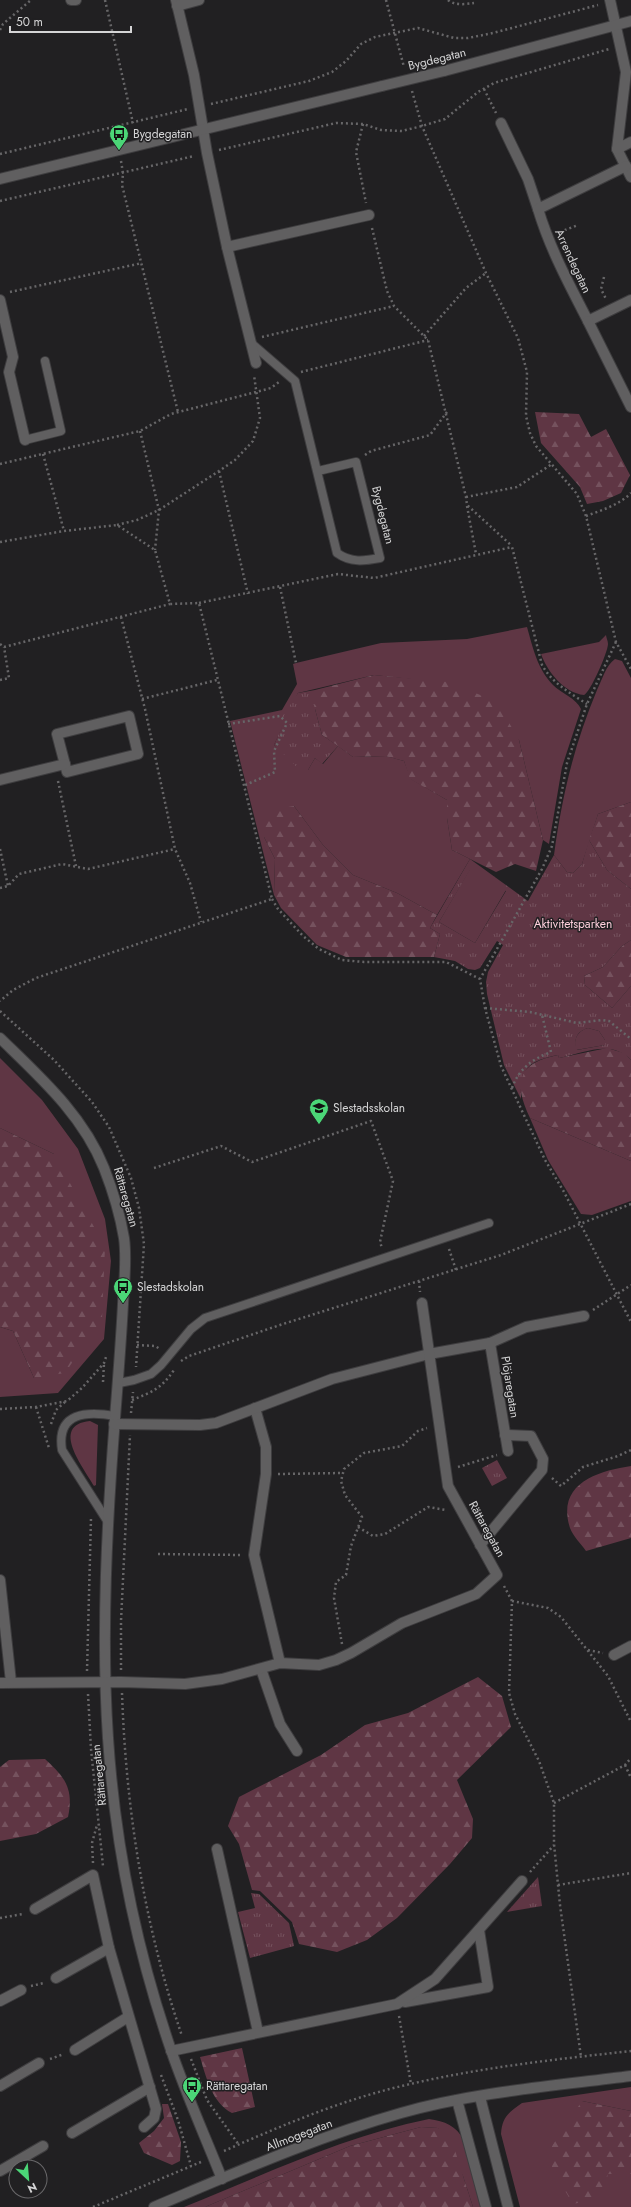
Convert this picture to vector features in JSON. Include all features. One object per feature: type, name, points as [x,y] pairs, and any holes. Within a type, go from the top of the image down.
[{"type":"street","points":[[70,0],[76,0]]},
{"type":"street","points":[[199,0],[177,3],[194,75],[203,129],[227,247],[256,363]]},
{"type":"street","points":[[611,1],[626,72],[617,149],[631,177]]},
{"type":"street","name":"Bygdegatan","points":[[0,179],[444,71],[631,21]]},
{"type":"street","name":"Arrendegatan","points":[[501,123],[528,179],[547,238],[559,268],[588,321],[631,407]]},
{"type":"street","points":[[617,149],[631,142]]},
{"type":"street","points":[[538,209],[626,166]]},
{"type":"street","points":[[227,247],[369,215]]},
{"type":"street","points":[[0,300],[13,357],[9,372],[25,440]]},
{"type":"street","points":[[588,321],[631,300]]},
{"type":"street","points":[[129,716],[138,754],[67,772],[65,764],[57,734],[129,716]]},
{"type":"street","points":[[0,780],[65,764]]},
{"type":"street","name":"Rättaregatan","points":[[0,1038],[40,1077],[77,1117],[92,1142],[104,1168],[117,1204],[124,1241],[122,1346],[108,1522],[104,1683],[117,1823],[126,1890],[140,1948],[171,2051],[222,2179]]},
{"type":"street","name":"Rättaregatan","points":[[0,1683],[121,1682],[185,1684],[222,1679],[280,1663],[319,1665],[342,1657],[402,1623],[476,1594],[497,1575],[448,1486],[422,1303]]},
{"type":"street","name":"Plöjaregatan","points":[[429,1354],[490,1343],[526,1327],[584,1316]]},
{"type":"street","name":"Plöjaregatan","points":[[490,1343],[508,1451]]},
{"type":"street","points":[[115,1420],[131,1424],[200,1425],[216,1423],[332,1379],[429,1354]]},
{"type":"street","points":[[255,1408],[266,1447],[266,1474],[254,1555],[280,1663]]},
{"type":"street","name":"Plöjaregatan","points":[[505,1435],[531,1436],[543,1459],[542,1470]]},
{"type":"street","points":[[480,1545],[542,1470]]},
{"type":"street","points":[[0,1580],[11,1682]]},
{"type":"street","points":[[614,1655],[631,1646]]},
{"type":"street","points":[[261,1669],[280,1724],[297,1751]]},
{"type":"street","points":[[217,1849],[258,2032]]},
{"type":"street","points":[[35,1909],[93,1876],[109,1948],[128,2017],[150,2087],[156,2114],[154,2118],[144,2126]]},
{"type":"street","points":[[397,2004],[435,1979],[522,1882]]},
{"type":"street","points":[[171,2051],[258,2032],[488,1987],[479,1930]]},
{"type":"street","points":[[56,1978],[109,1948]]},
{"type":"street","points":[[0,2001],[21,1990]]},
{"type":"street","points":[[75,2050],[128,2017]]},
{"type":"street","points":[[0,2086],[39,2063]]},
{"type":"street","name":"Allmogegatan","points":[[154,2207],[335,2134],[401,2113],[457,2100],[631,2076]]},
{"type":"street","points":[[72,2132],[150,2087]]},
{"type":"street","points":[[480,2097],[508,2207]]},
{"type":"street","points":[[457,2100],[486,2207]]},
{"type":"street","points":[[0,2171],[43,2146]]},
{"type":"lane","name":"Bygdegatan","points":[[250,341],[295,381],[337,553],[344,558],[363,562],[380,558],[356,462]]},
{"type":"lane","points":[[25,440],[61,431],[45,361]]},
{"type":"lane","points":[[318,471],[356,462]]},
{"type":"lane","points":[[119,1383],[151,1374],[170,1355],[191,1329],[205,1318],[489,1223]]},
{"type":"lane","points":[[108,1522],[62,1450],[60,1437],[64,1426],[77,1416],[88,1413],[115,1420]]},
{"type":"path","points":[[0,30],[3,24],[31,0]]},
{"type":"path","points":[[105,0],[133,123]]},
{"type":"path","points":[[386,0],[405,69]]},
{"type":"path","points":[[448,0],[462,4],[474,3]]},
{"type":"path","points":[[394,33],[418,28],[454,38],[468,38],[493,33],[611,1]]},
{"type":"path","points":[[422,126],[445,119],[494,83],[621,45]]},
{"type":"path","points":[[484,89],[501,123]]},
{"type":"path","points":[[411,90],[422,126],[486,273],[518,338],[527,372],[526,416],[530,433],[536,446],[577,494],[586,516],[616,642],[631,669]]},
{"type":"path","points":[[363,124],[356,152],[387,291],[394,306],[428,340],[447,412],[466,497],[466,505],[476,554]]},
{"type":"path","points":[[120,157],[123,173],[122,185],[178,412]]},
{"type":"path","points":[[547,238],[578,225]]},
{"type":"path","points":[[7,292],[142,263]]},
{"type":"path","points":[[424,336],[466,288],[486,273]]},
{"type":"path","points":[[604,277],[601,289],[611,310]]},
{"type":"path","points":[[250,341],[394,306]]},
{"type":"path","points":[[0,464],[140,431],[171,414],[271,388],[289,375],[428,340]]},
{"type":"path","points":[[0,542],[64,531],[117,525],[137,520],[159,510],[220,471],[235,460],[253,441],[260,418],[253,379],[256,363]]},
{"type":"path","points":[[356,462],[371,451],[430,436],[447,412]]},
{"type":"path","points":[[140,431],[159,510],[155,550],[170,604]]},
{"type":"path","points":[[43,454],[64,531]]},
{"type":"path","points":[[466,497],[517,487],[552,464]]},
{"type":"path","points":[[220,471],[248,594]]},
{"type":"path","points":[[586,516],[608,508],[626,498],[631,493]]},
{"type":"path","points":[[466,505],[512,547],[542,665],[549,676],[562,688],[587,704]]},
{"type":"path","points":[[117,525],[155,550]]},
{"type":"path","points":[[4,647],[170,604],[199,603],[338,574],[374,578],[512,547]]},
{"type":"path","points":[[280,587],[296,663]]},
{"type":"path","points":[[199,603],[272,899],[278,909],[303,936],[319,949],[342,960],[364,962],[446,962],[480,979]]},
{"type":"path","points":[[121,617],[155,751],[175,849],[190,883],[201,922]]},
{"type":"path","points":[[616,642],[587,704],[567,763],[552,846],[538,876],[480,979],[485,1008],[501,1066],[545,1160],[564,1192],[631,1322]]},
{"type":"path","points":[[0,644],[4,647],[9,678],[0,680]]},
{"type":"path","points":[[142,699],[217,680]]},
{"type":"path","points":[[228,724],[280,716],[287,723],[274,751],[275,772],[243,786]]},
{"type":"path","points":[[54,767],[76,866]]},
{"type":"path","points":[[0,849],[8,886]]},
{"type":"path","points":[[0,888],[8,886],[19,874],[62,864],[88,869],[175,849]]},
{"type":"path","points":[[0,1001],[13,990],[36,978],[272,899]]},
{"type":"path","points":[[485,1008],[542,1015],[577,1023],[602,1020],[609,1022],[631,1039]]},
{"type":"path","points":[[512,1089],[516,1077],[522,1070],[539,1056],[551,1052],[542,1015]]},
{"type":"path","points":[[154,1168],[221,1146],[252,1162],[371,1121],[393,1181],[380,1242],[385,1258]]},
{"type":"path","points":[[0,1409],[36,1407],[67,1401],[104,1363],[109,1347],[137,1345],[155,1346],[180,1362],[189,1356],[283,1324],[456,1270],[580,1225],[598,1215],[631,1204]]},
{"type":"path","points":[[445,1238],[456,1270]]},
{"type":"path","points":[[584,1316],[631,1285]]},
{"type":"path","points":[[137,1345],[131,1424],[121,1621],[121,1682],[127,1784],[142,1884],[160,1964],[186,2047],[207,2100],[239,2145]]},
{"type":"path","points":[[342,1657],[334,1598],[336,1582],[346,1575],[351,1546],[362,1517],[345,1495],[341,1481],[344,1469],[364,1453],[402,1446],[418,1431],[439,1425]]},
{"type":"path","points":[[542,1470],[561,1486],[583,1467],[618,1456],[631,1450]]},
{"type":"path","points":[[446,1470],[508,1451]]},
{"type":"path","points":[[266,1474],[343,1473]]},
{"type":"path","points":[[358,1527],[373,1536],[385,1534],[428,1507],[462,1512]]},
{"type":"path","points":[[158,1554],[254,1555]]},
{"type":"path","points":[[497,1575],[512,1601],[509,1693],[515,1714],[539,1761],[554,1803],[554,1844],[558,1885],[581,2057]]},
{"type":"path","points":[[512,1601],[548,1608],[561,1617],[608,1676],[631,1722]]},
{"type":"path","points":[[554,1803],[625,1765],[631,1758]]},
{"type":"path","points":[[625,1765],[631,1778]]},
{"type":"path","points":[[93,1876],[92,1843],[98,1822]]},
{"type":"path","points":[[522,1882],[554,1844]]},
{"type":"path","points":[[558,1885],[631,1873]]},
{"type":"path","points":[[0,1918],[25,1914],[35,1909]]},
{"type":"path","points":[[21,1990],[56,1978]]},
{"type":"path","points":[[397,2004],[411,2084]]},
{"type":"path","points":[[39,2063],[75,2050]]},
{"type":"green space","points":[[535,412],[579,414],[591,437],[606,429],[630,475],[621,493],[603,501],[587,504],[580,487],[541,443]]},
{"type":"green space","points":[[527,627],[536,658],[543,672],[556,688],[576,702],[581,709],[562,767],[549,844],[543,840],[519,740],[411,679],[374,675],[298,693],[274,745],[308,770],[315,758],[323,764],[338,746],[353,757],[386,756],[404,761],[411,779],[447,800],[447,818],[452,850],[470,859],[437,915],[397,893],[353,875],[323,845],[294,806],[264,837],[275,859],[274,895],[230,721],[282,710],[297,684],[293,664],[296,663],[381,643],[467,639]]},
{"type":"green space","points":[[606,635],[608,644],[605,655],[594,680],[587,693],[584,695],[563,686],[547,667],[541,654],[599,642]]},
{"type":"green space","points":[[615,659],[622,661],[631,678],[631,802],[598,814],[582,864],[573,873],[567,872],[554,855],[565,791],[575,751],[589,710],[604,673]]},
{"type":"green space","points":[[374,675],[449,682],[497,702],[519,740],[543,840],[536,871],[515,864],[496,872],[452,850],[447,818],[447,800],[410,779],[404,761],[385,756],[353,757],[322,735],[315,709],[315,690]]},
{"type":"green space","points":[[315,690],[315,709],[322,735],[338,746],[322,764],[315,758],[308,770],[302,772],[274,745],[283,724],[280,720],[298,693]]},
{"type":"green space","points":[[631,802],[631,889],[607,870],[589,840],[598,814]]},
{"type":"green space","points":[[294,806],[323,845],[353,875],[397,893],[437,915],[430,928],[440,934],[434,957],[346,957],[317,945],[281,908],[274,895],[275,859],[264,837],[264,828],[271,810]]},
{"type":"green space","name":"Aktivitetsparken","points":[[589,840],[607,870],[631,889],[631,940],[622,946],[603,967],[584,976],[585,985],[612,1008],[631,986],[631,1060],[615,1050],[597,1049],[559,1058],[558,1055],[539,1060],[533,1063],[524,1073],[521,1088],[521,1099],[504,1065],[487,994],[486,982],[488,972],[503,945],[497,941],[480,968],[475,970],[468,969],[455,961],[434,957],[440,934],[430,928],[470,859],[528,901],[554,855],[567,872],[573,873],[582,864]],"holes":[[[470,870],[506,891],[475,943],[439,922]],[[588,1028],[599,1031],[605,1040],[605,1045],[577,1050],[575,1042],[577,1036],[581,1031]]]},
{"type":"green space","points":[[470,869],[506,890],[475,943],[439,922]]},
{"type":"green space","points":[[631,940],[631,986],[612,1008],[585,985],[584,976],[603,967],[622,946]]},
{"type":"green space","points":[[588,1028],[599,1031],[605,1040],[605,1045],[576,1050],[575,1042],[577,1036],[581,1031]]},
{"type":"green space","points":[[607,1048],[624,1053],[631,1060],[631,1161],[530,1118],[521,1094],[522,1076],[534,1063],[558,1055],[559,1058]]},
{"type":"green space","points":[[0,1058],[42,1100],[78,1149],[105,1219],[111,1261],[104,1339],[58,1393],[0,1397],[0,1327],[13,1331],[34,1378],[54,1154],[0,1128]]},
{"type":"green space","points":[[530,1118],[631,1161],[631,1201],[592,1215],[581,1214],[548,1160]]},
{"type":"green space","points":[[0,1128],[54,1154],[105,1247],[102,1319],[65,1373],[34,1378],[13,1331],[0,1327]]},
{"type":"green space","points":[[90,1421],[98,1425],[96,1485],[94,1486],[78,1459],[71,1439],[72,1430],[78,1424]]},
{"type":"green space","points":[[497,1460],[507,1478],[492,1486],[482,1468]]},
{"type":"green space","points":[[631,1466],[631,1538],[586,1551],[571,1531],[567,1513],[569,1500],[574,1490],[582,1482],[593,1476],[618,1468]]},
{"type":"green space","points":[[478,1677],[502,1696],[511,1727],[457,1780],[473,1819],[472,1838],[450,1864],[397,1918],[367,1940],[337,1952],[299,1944],[292,1922],[260,1891],[252,1890],[239,1844],[228,1826],[239,1797],[321,1755],[365,1725],[408,1713]]},
{"type":"green space","points":[[45,1759],[63,1778],[69,1791],[70,1807],[68,1817],[36,1834],[0,1841],[0,1767],[9,1760]]},
{"type":"green space","points":[[538,1877],[542,1906],[507,1912]]},
{"type":"green space","points":[[251,1893],[259,1894],[289,1923],[294,1946],[250,1958],[238,1912],[255,1908]]},
{"type":"green space","points":[[242,2048],[255,2107],[232,2113],[219,2103],[211,2089],[200,2057]]},
{"type":"green space","points":[[631,2087],[631,2111],[582,2101],[608,2174],[631,2174],[631,2207],[520,2207],[501,2134],[503,2123],[510,2112],[522,2103]]},
{"type":"green space","points":[[582,2101],[631,2111],[631,2174],[608,2174],[601,2198],[573,2204],[552,2169],[552,2146]]},
{"type":"green space","points":[[162,2104],[168,2104],[181,2142],[180,2161],[172,2165],[144,2153],[139,2143],[154,2131],[164,2118]]},
{"type":"green space","points":[[429,2119],[450,2125],[461,2135],[464,2140],[481,2207],[473,2207],[463,2176],[438,2128],[421,2127],[350,2146],[205,2207],[184,2207],[335,2146],[397,2126]]},
{"type":"green space","points":[[421,2127],[438,2128],[451,2138],[473,2207],[205,2207],[350,2146]]},
{"type":"place","name":"Bygdegatan","points":[[119,151]]},
{"type":"place","name":"Slestadsskolan","points":[[319,1125]]},
{"type":"place","name":"Slestadskolan","points":[[123,1304]]},
{"type":"place","name":"Rättaregatan","points":[[192,2103]]}]
